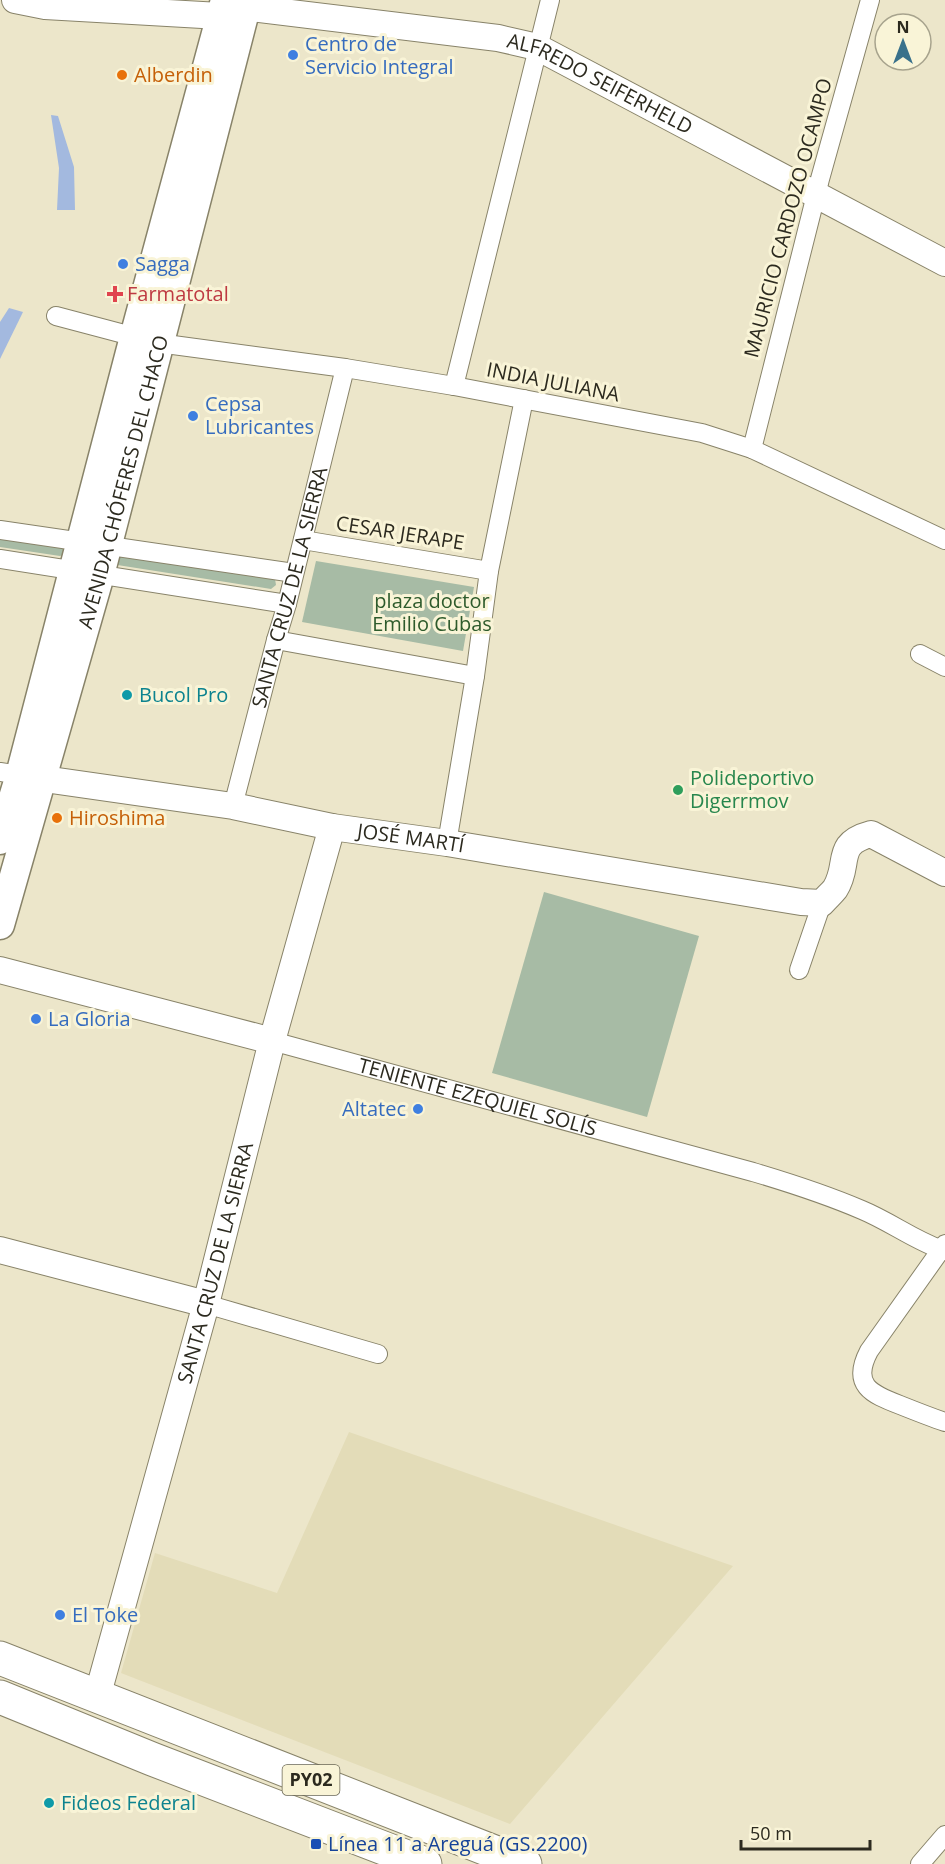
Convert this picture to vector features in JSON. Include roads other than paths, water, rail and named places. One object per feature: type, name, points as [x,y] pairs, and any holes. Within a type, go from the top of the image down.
[{"type":"highway","name":"PY02","points":[[0,1658],[525,1864]]},
{"type":"highway","name":"PY02","points":[[0,1697],[152,1759],[425,1864]]},
{"type":"highway","points":[[356,1838],[372,1805]]},
{"type":"main road","name":"AVENIDA CHÓFERES DEL CHACO","points":[[0,840],[87,573],[234,8]]},
{"type":"main road","name":"AVENIDA CHÓFERES DEL CHACO","points":[[0,925],[20,776]]},
{"type":"street","name":"ALFREDO SEIFERHELD","points":[[15,0],[45,6],[234,8],[498,38],[537,47],[945,263]]},
{"type":"street","points":[[454,386],[550,0]]},
{"type":"street","name":"MAURICIO CARDOZO OCAMPO","points":[[752,448],[817,194],[870,0]]},
{"type":"street","name":"INDIA JULIANA","points":[[56,316],[146,340],[454,386],[702,433],[752,448],[945,540]]},
{"type":"street","name":"SANTA CRUZ DE LA SIERRA","points":[[233,806],[287,604],[345,368]]},
{"type":"street","points":[[447,843],[475,676],[489,571],[524,399]]},
{"type":"street","points":[[0,530],[294,573]]},
{"type":"street","name":"CESAR JERAPE","points":[[303,540],[489,571]]},
{"type":"street","points":[[0,559],[287,604]]},
{"type":"street","points":[[276,640],[475,676]]},
{"type":"street","points":[[920,654],[945,668]]},
{"type":"street","name":"JOSÉ MARTÍ","points":[[20,776],[233,806],[332,827],[447,843],[801,902],[822,903]]},
{"type":"street","name":"SANTA CRUZ DE LA SIERRA","points":[[97,1697],[206,1304],[272,1041],[332,827]]},
{"type":"street","points":[[799,970],[822,903],[836,887],[847,847],[857,838],[872,834],[945,873]]},
{"type":"street","name":"TENIENTE EZEQUIEL SOLÍS","points":[[0,970],[272,1041],[753,1172],[808,1189],[864,1211],[919,1241],[944,1248]]},
{"type":"street","points":[[944,1248],[869,1351],[863,1361],[861,1372],[864,1385],[874,1396],[945,1422]]},
{"type":"street","points":[[0,1250],[206,1304],[378,1354]]},
{"type":"street","points":[[920,1864],[945,1835]]},
{"type":"water","points":[[51,115],[58,116],[74,167],[75,210],[57,210],[59,168]]},
{"type":"water","points":[[9,308],[23,312],[0,359],[0,322]]},
{"type":"place","name":"Centro de Servicio Integral","points":[[293,55]]},
{"type":"place","name":"Alberdin","points":[[122,75]]},
{"type":"place","name":"Sagga","points":[[123,264]]},
{"type":"place","name":"Farmatotal","points":[[115,294]]},
{"type":"place","name":"Cepsa Lubricantes","points":[[193,416]]},
{"type":"place","name":"Bucol Pro","points":[[127,695]]},
{"type":"place","name":"Polideportivo Digerrmov","points":[[678,790]]},
{"type":"place","name":"Hiroshima","points":[[57,818]]},
{"type":"place","name":"La Gloria","points":[[36,1019]]},
{"type":"place","name":"Altatec","points":[[418,1109]]},
{"type":"place","name":"El Toke","points":[[60,1615]]},
{"type":"place","name":"Fideos Federal","points":[[49,1803]]},
{"type":"place","name":"Línea 11 a Areguá (GS.2200)","points":[[316,1844]]},
{"type":"park label","name":"plaza doctor Emilio Cubas","points":[[432,612]]}]
